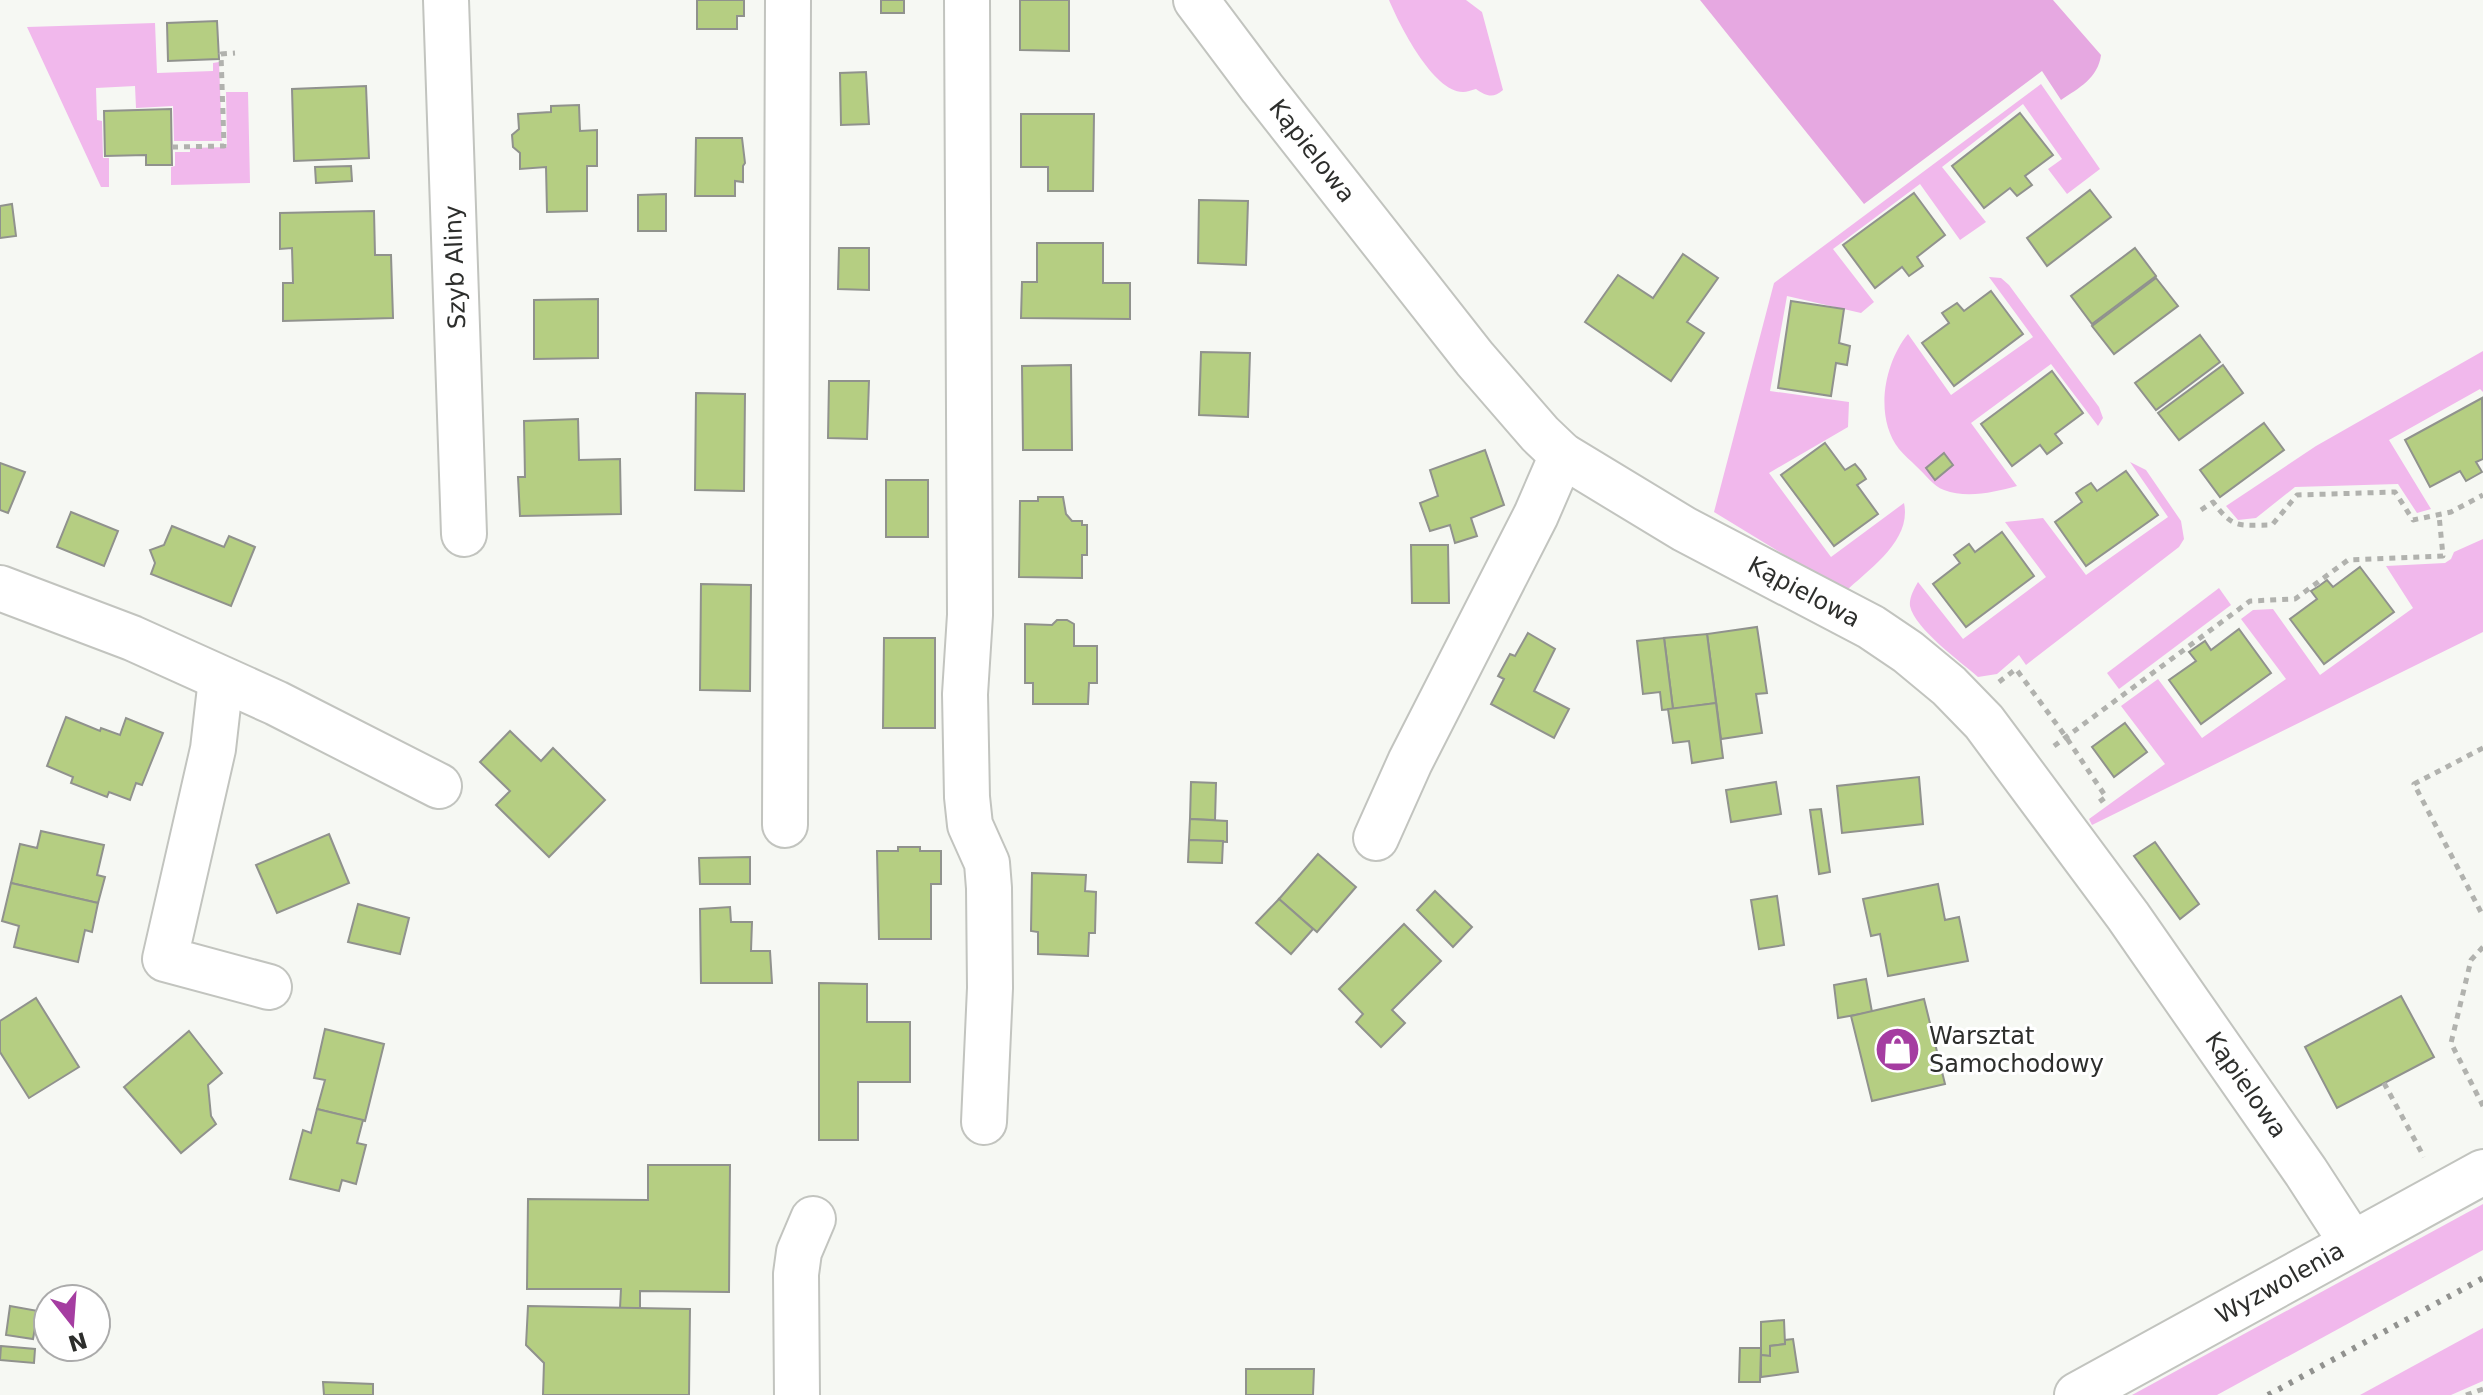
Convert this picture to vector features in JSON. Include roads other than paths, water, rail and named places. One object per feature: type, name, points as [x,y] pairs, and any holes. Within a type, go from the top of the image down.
[{"type":"street","name":"Szyb Aliny","points":[[446,0],[464,534]]},
{"type":"street","points":[[785,825],[788,0]]},
{"type":"street","points":[[967,0],[970,615],[965,694],[970,825],[987,863],[989,888],[989,1016],[984,1122]]},
{"type":"street","name":"Kąpielowa","points":[[1196,0],[1475,359],[1562,455],[1684,529],[1871,627],[1949,686],[1984,722],[2128,916],[2352,1243]]},
{"type":"street","points":[[1376,838],[1410,762],[1536,515],[1562,455]]},
{"type":"street","points":[[0,588],[132,638],[439,786]]},
{"type":"street","points":[[221,679],[213,749],[165,959],[269,987]]},
{"type":"street","name":"Wyzwolenia","points":[[2077,1395],[2483,1172]]},
{"type":"street","points":[[797,1395],[796,1274],[799,1252],[813,1219]]},
{"type":"railway","points":[[2268,1395],[2483,1278]]},
{"type":"place","name":"Warsztat Samochodowy","points":[[1898,1050]]}]
